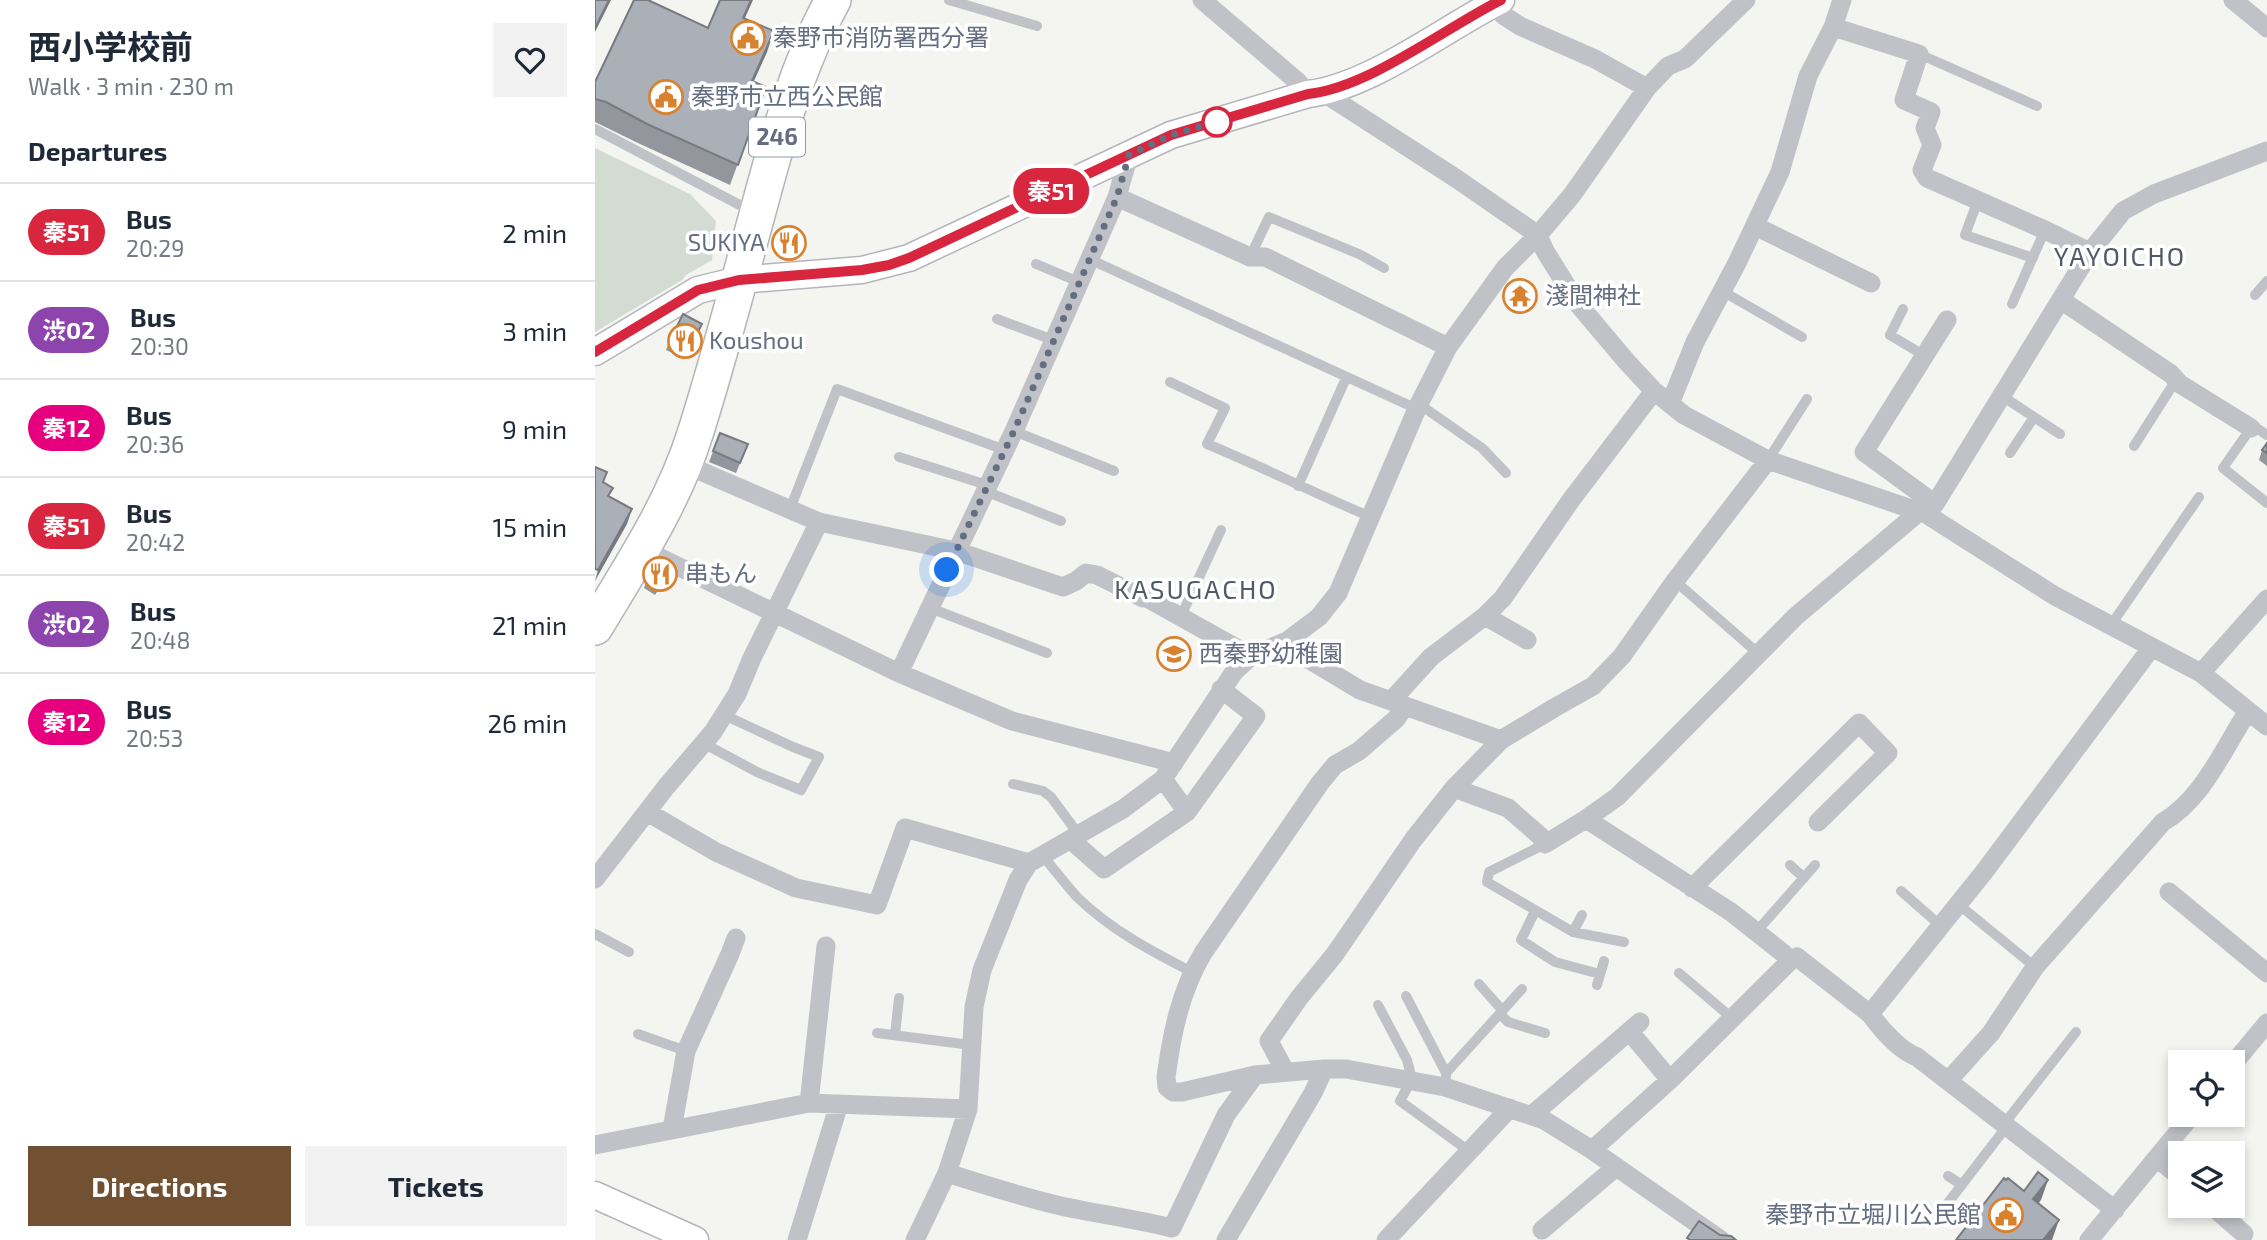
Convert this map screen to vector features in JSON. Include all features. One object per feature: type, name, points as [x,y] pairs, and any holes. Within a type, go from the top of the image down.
[{"type":"highway","name":"246","points":[[595,627],[642,549],[695,436],[774,146],[827,2]]},
{"type":"street","points":[[1202,0],[1298,82],[1468,186],[1538,235],[1545,251],[1579,304],[1626,362],[1654,391],[1684,415],[1768,460],[1926,510]]},
{"type":"street","points":[[915,1240],[947,1173],[968,1110],[974,1007],[982,971],[1018,880],[1035,859],[1123,809],[1163,779],[1234,672],[1251,656],[1287,641],[1319,617],[1338,593],[1418,407],[1448,347],[1506,268],[1572,195],[1647,88],[1668,66],[1685,59],[1746,0]]},
{"type":"street","points":[[1670,404],[1695,342],[1780,172],[1808,76],[1833,27],[1842,0]]},
{"type":"street","points":[[2233,0],[2267,28]]},
{"type":"street","points":[[595,352],[698,290],[739,280],[862,270],[899,262],[1171,135],[1316,94],[1374,72],[1499,1],[1503,15],[1520,26],[1595,59],[1647,88]]},
{"type":"street","points":[[1833,27],[1919,54],[1903,100],[1931,112],[1926,128],[1932,145],[1922,170],[1927,178],[2090,253]]},
{"type":"street","points":[[1454,788],[1509,808],[1540,836],[1545,844],[1617,797],[1795,617],[1913,517],[1926,510],[2002,396],[2090,253],[2123,211],[2154,194],[2267,151]]},
{"type":"street","points":[[899,673],[1014,431],[1117,197],[1129,155]]},
{"type":"street","points":[[1117,197],[1250,257],[1265,257],[1448,347]]},
{"type":"street","points":[[1755,226],[1871,282]]},
{"type":"street","points":[[2061,300],[2171,374],[2180,384],[2259,432]]},
{"type":"street","points":[[1947,320],[1864,452],[1926,510],[2015,573],[2201,673],[2267,726]]},
{"type":"street","points":[[1654,391],[1571,500],[1503,598],[1485,616],[1431,657],[1398,703],[1396,719],[1359,751],[1335,765],[1320,783],[1192,972],[1176,1013],[1166,1077],[1167,1087],[1173,1092],[1182,1093],[1255,1075],[1324,1069],[1446,1080],[1544,1121],[1591,1150],[1721,1240]]},
{"type":"street","points":[[1285,1071],[1269,1041],[1335,954],[1413,840],[1454,788],[1501,740],[1593,686],[1622,656],[1675,580],[1768,460]]},
{"type":"street","points":[[684,464],[820,522],[956,551],[1063,587],[1086,573],[1097,575],[1181,615],[1251,656]]},
{"type":"street","points":[[595,879],[724,715],[737,694],[752,658],[820,522]]},
{"type":"street","points":[[642,549],[899,673],[1012,721],[1174,762]]},
{"type":"street","points":[[2201,673],[2267,599]]},
{"type":"street","points":[[1485,616],[1527,640]]},
{"type":"street","points":[[1287,641],[1295,651],[1360,690],[1501,740]]},
{"type":"street","points":[[1870,1014],[1958,904],[2152,647]]},
{"type":"street","points":[[1075,837],[1104,869],[1187,812],[1257,716],[1221,689]]},
{"type":"street","points":[[1948,1081],[1991,1033],[2035,967],[2162,822],[2176,815],[2189,802],[2248,711]]},
{"type":"street","points":[[1692,888],[1859,723],[1888,753],[1818,822]]},
{"type":"street","points":[[1163,779],[1187,812]]},
{"type":"street","points":[[647,812],[716,852],[796,888],[877,905],[905,828],[1035,859]]},
{"type":"street","points":[[1586,819],[1731,912],[1790,961]]},
{"type":"street","points":[[2169,892],[2267,973]]},
{"type":"street","points":[[809,1103],[826,946]]},
{"type":"street","points":[[672,1129],[686,1051],[737,950]]},
{"type":"street","points":[[1591,1150],[1670,1080],[1797,957],[1870,1014],[1878,1025],[1910,1054],[2115,1210]]},
{"type":"street","points":[[2245,1050],[2267,1023]]},
{"type":"street","points":[[1532,1115],[1635,1027],[1670,1080]]},
{"type":"street","points":[[1226,1240],[1313,1093],[1324,1069]]},
{"type":"street","points":[[947,1173],[1006,1193],[1172,1227],[1226,1115],[1255,1075]]},
{"type":"street","points":[[595,1145],[809,1103],[968,1110]]},
{"type":"street","points":[[797,1240],[839,1104]]},
{"type":"street","points":[[1387,1240],[1510,1108]]},
{"type":"street","points":[[2089,1240],[2182,1127]]},
{"type":"street","points":[[2157,1158],[2168,1167]]},
{"type":"street","points":[[1542,1230],[1616,1167]]},
{"type":"street","points":[[595,1195],[695,1240]]},
{"type":"street","points":[[2225,1218],[2243,1234]]},
{"type":"lane","points":[[949,0],[1037,26]]},
{"type":"lane","points":[[1919,54],[2037,106]]},
{"type":"lane","points":[[595,129],[757,214]]},
{"type":"lane","points":[[1978,200],[1965,235],[2033,258]]},
{"type":"lane","points":[[1250,257],[1269,217],[1359,254],[1384,268]]},
{"type":"lane","points":[[2011,304],[2045,230]]},
{"type":"lane","points":[[1089,259],[1346,378],[1418,407],[1482,448],[1506,473]]},
{"type":"lane","points":[[1036,264],[1079,282]]},
{"type":"lane","points":[[2255,295],[2267,281]]},
{"type":"lane","points":[[1722,291],[1802,337]]},
{"type":"lane","points":[[1903,309],[1890,335],[1925,356]]},
{"type":"lane","points":[[997,319],[1053,340]]},
{"type":"lane","points":[[1298,486],[1346,378]]},
{"type":"lane","points":[[2134,446],[2176,380]]},
{"type":"lane","points":[[1170,382],[1225,408],[1207,444],[1371,517]]},
{"type":"lane","points":[[790,509],[837,389],[1005,450]]},
{"type":"lane","points":[[2002,396],[2060,434]]},
{"type":"lane","points":[[1768,460],[1807,399]]},
{"type":"lane","points":[[2010,453],[2034,417]]},
{"type":"lane","points":[[1014,431],[1114,471]]},
{"type":"lane","points":[[2259,432],[2224,468],[2267,503]]},
{"type":"lane","points":[[899,457],[986,488],[1061,520]]},
{"type":"lane","points":[[2111,625],[2199,498]]},
{"type":"lane","points":[[1181,615],[1221,530]]},
{"type":"lane","points":[[1675,580],[1759,654]]},
{"type":"lane","points":[[930,608],[1047,653]]},
{"type":"lane","points":[[703,743],[757,772],[801,790],[819,757],[724,715]]},
{"type":"lane","points":[[1013,784],[1043,791],[1051,797],[1075,837]]},
{"type":"lane","points":[[1545,844],[1489,872],[1487,882],[1573,932],[1624,942]]},
{"type":"lane","points":[[1035,859],[1116,930],[1192,972]]},
{"type":"lane","points":[[1790,865],[1804,878]]},
{"type":"lane","points":[[1757,931],[1815,866]]},
{"type":"lane","points":[[1901,891],[1941,926]]},
{"type":"lane","points":[[1958,904],[2035,967]]},
{"type":"lane","points":[[1535,911],[1521,940],[1555,962],[1600,974]]},
{"type":"lane","points":[[1573,932],[1581,915]]},
{"type":"lane","points":[[595,934],[629,952]]},
{"type":"lane","points":[[1597,985],[1604,961]]},
{"type":"lane","points":[[1679,973],[1732,1018]]},
{"type":"lane","points":[[1479,984],[1508,1022],[1545,1032]]},
{"type":"lane","points":[[1406,996],[1446,1080],[1522,989]]},
{"type":"lane","points":[[895,1035],[899,998]]},
{"type":"lane","points":[[1378,1005],[1406,1060],[1412,1079],[1400,1101],[1469,1152]]},
{"type":"lane","points":[[1944,1208],[2076,1032]]},
{"type":"lane","points":[[877,1033],[971,1045]]},
{"type":"lane","points":[[638,1034],[686,1051]]},
{"type":"lane","points":[[2053,1039],[2064,1048]]},
{"type":"lane","points":[[1948,1176],[1962,1185]]},
{"type":"shaded area","points":[[595,148],[690,194],[716,221],[712,260],[595,332]]},
{"type":"building","points":[[595,0],[609,0],[595,28]]},
{"type":"building","name":"秦野市立西公民館","points":[[634,0],[648,0],[708,28],[720,0],[751,0],[743,18],[774,31],[752,81],[766,87],[738,165],[595,99],[595,82]]},
{"type":"building","points":[[1520,281],[1532,290],[1523,302],[1511,292]]},
{"type":"building","points":[[683,314],[702,324],[689,349],[670,340]]},
{"type":"building","points":[[720,433],[748,444],[740,463],[713,451]]},
{"type":"building","points":[[595,467],[607,472],[603,482],[613,488],[608,496],[632,509],[598,570],[595,569]]},
{"type":"building","points":[[658,558],[670,564],[659,584],[648,577]]},
{"type":"building","points":[[2038,1172],[2048,1180],[2033,1199],[2059,1220],[2043,1240],[1956,1240],[2004,1178],[2008,1178],[2024,1191]]},
{"type":"building","points":[[1699,1221],[1720,1235],[1731,1236],[1736,1240],[1690,1240],[1687,1238]]},
{"type":"bus line","name":"秦51","points":[[595,352],[698,290],[739,280],[862,270],[909,258],[1171,135],[1308,94],[1324,93],[1374,72],[1501,0]]},
{"type":"place","name":"秦野市消防署西分署","points":[[748,38]]},
{"type":"place","name":"秦野市立西公民館","points":[[666,97]]},
{"type":"place","name":"SUKIYA","points":[[789,243]]},
{"type":"place","name":"淺間神社","points":[[1520,296]]},
{"type":"place","name":"Koushou","points":[[685,341]]},
{"type":"place","name":"串もん","points":[[660,574]]},
{"type":"place","name":"西秦野幼稚園","points":[[1174,654]]},
{"type":"place","name":"秦野市立堀川公民館","points":[[2006,1215]]},
{"type":"district","name":"YAYOICHO","points":[[2120,257]]},
{"type":"district","name":"KASUGACHO","points":[[1196,590]]},
{"type":"route","points":[[947,570],[1014,431],[1117,197],[1129,155],[1171,135],[1217,122]]}]
